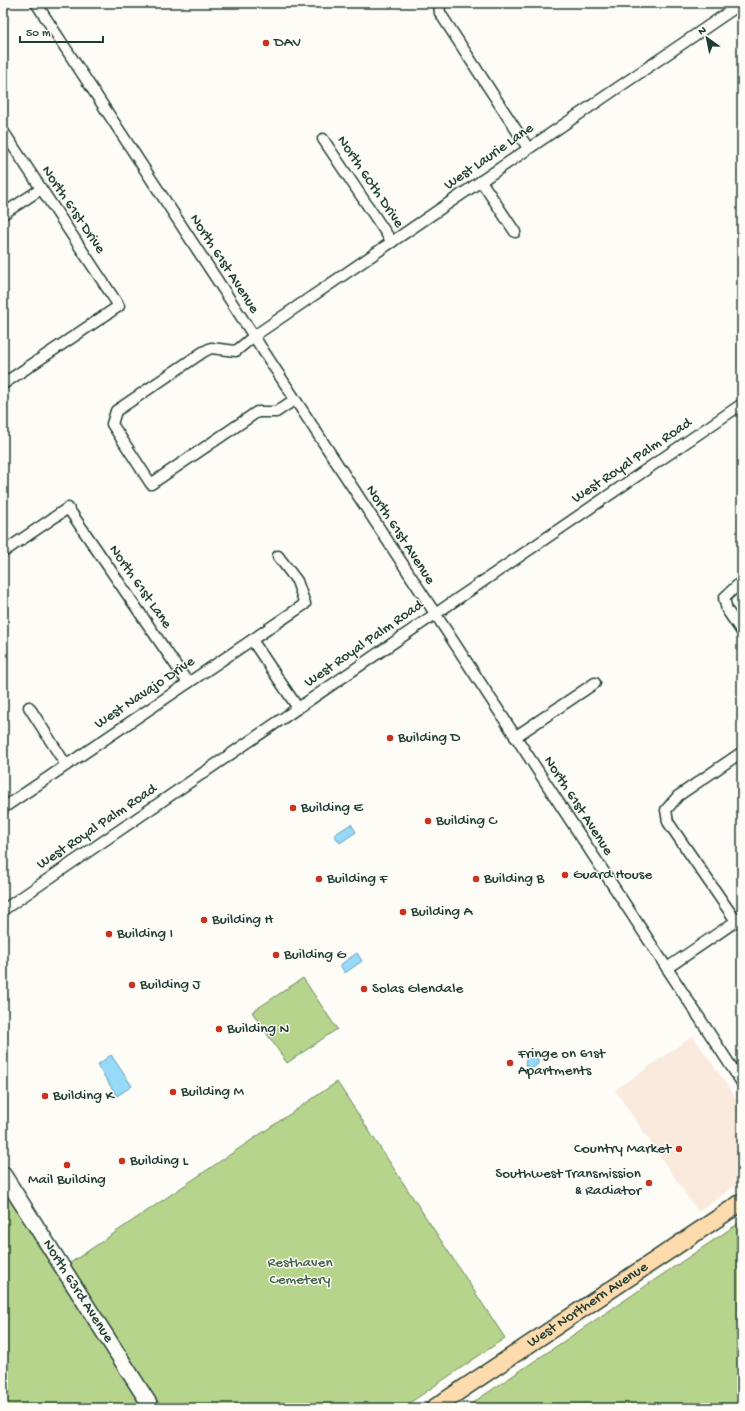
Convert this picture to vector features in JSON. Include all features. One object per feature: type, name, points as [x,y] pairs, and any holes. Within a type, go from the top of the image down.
[{"type":"main road","name":"West Northern Avenue","points":[[434,1408],[742,1202]]},
{"type":"street","name":"North 61st Avenue","points":[[36,3],[254,336],[294,400],[742,1083]]},
{"type":"street","points":[[439,3],[440,13],[528,148]]},
{"type":"street","name":"West Laurie Lane","points":[[294,400],[276,412],[257,412],[151,484],[112,424],[116,411],[203,352],[211,348],[236,351],[254,336],[742,3]]},
{"type":"street","name":"North 61st Drive","points":[[3,131],[119,306],[3,384]]},
{"type":"street","name":"North 60th Drive","points":[[323,139],[392,242]]},
{"type":"street","points":[[480,181],[515,232]]},
{"type":"street","points":[[3,214],[41,189]]},
{"type":"street","name":"West Royal Palm Road","points":[[3,910],[742,404]]},
{"type":"street","name":"North 61st Lane","points":[[3,552],[68,508],[188,683]]},
{"type":"street","name":"West Navajo Drive","points":[[3,808],[305,604],[297,581],[278,556]]},
{"type":"street","points":[[742,581],[724,598],[727,610],[742,632]]},
{"type":"street","points":[[252,640],[298,708]]},
{"type":"street","points":[[515,737],[595,682]]},
{"type":"street","points":[[28,707],[66,765]]},
{"type":"street","points":[[667,968],[739,919],[668,822],[666,810],[678,796],[742,752]]},
{"type":"street","name":"North 63rd Avenue","points":[[3,1174],[152,1408]]},
{"type":"shaded area","points":[[693,1036],[742,1107],[742,1181],[698,1212],[615,1090]]},
{"type":"green space","points":[[303,978],[337,1029],[287,1063],[252,1012]]},
{"type":"green space","name":"Resthaven Cemetery","points":[[337,1082],[505,1338],[402,1408],[3,1408],[3,1186],[57,1272]]},
{"type":"green space","points":[[742,1221],[742,1408],[465,1408]]},
{"type":"water","points":[[351,824],[356,832],[340,843],[334,835]]},
{"type":"water","points":[[357,953],[362,961],[345,973],[340,965]]},
{"type":"water","points":[[527,1054],[534,1054],[538,1060],[538,1064],[532,1069],[525,1065]]},
{"type":"water","points":[[111,1055],[132,1086],[117,1096],[97,1065]]},
{"type":"place","name":"DAV","points":[[266,43]]},
{"type":"place","name":"Building D","points":[[390,738]]},
{"type":"place","name":"Building E","points":[[293,808]]},
{"type":"place","name":"Building C","points":[[428,821]]},
{"type":"place","name":"Guard House","points":[[565,875]]},
{"type":"place","name":"Building F","points":[[319,879]]},
{"type":"place","name":"Building B","points":[[476,879]]},
{"type":"place","name":"Building A","points":[[403,912]]},
{"type":"place","name":"Building H","points":[[204,920]]},
{"type":"place","name":"Building I","points":[[109,934]]},
{"type":"place","name":"Building G","points":[[276,955]]},
{"type":"place","name":"Building J","points":[[132,985]]},
{"type":"place","name":"Solas Glendale","points":[[364,989]]},
{"type":"place","name":"Building N","points":[[219,1029]]},
{"type":"place","name":"Fringe on 61st Apartments","points":[[510,1063]]},
{"type":"place","name":"Building M","points":[[173,1092]]},
{"type":"place","name":"Building K","points":[[45,1096]]},
{"type":"place","name":"Country Market","points":[[679,1149]]},
{"type":"place","name":"Building L","points":[[122,1161]]},
{"type":"place","name":"Mail Building","points":[[67,1165]]},
{"type":"place","name":"Southwest Transmission & Radiator","points":[[649,1183]]}]
